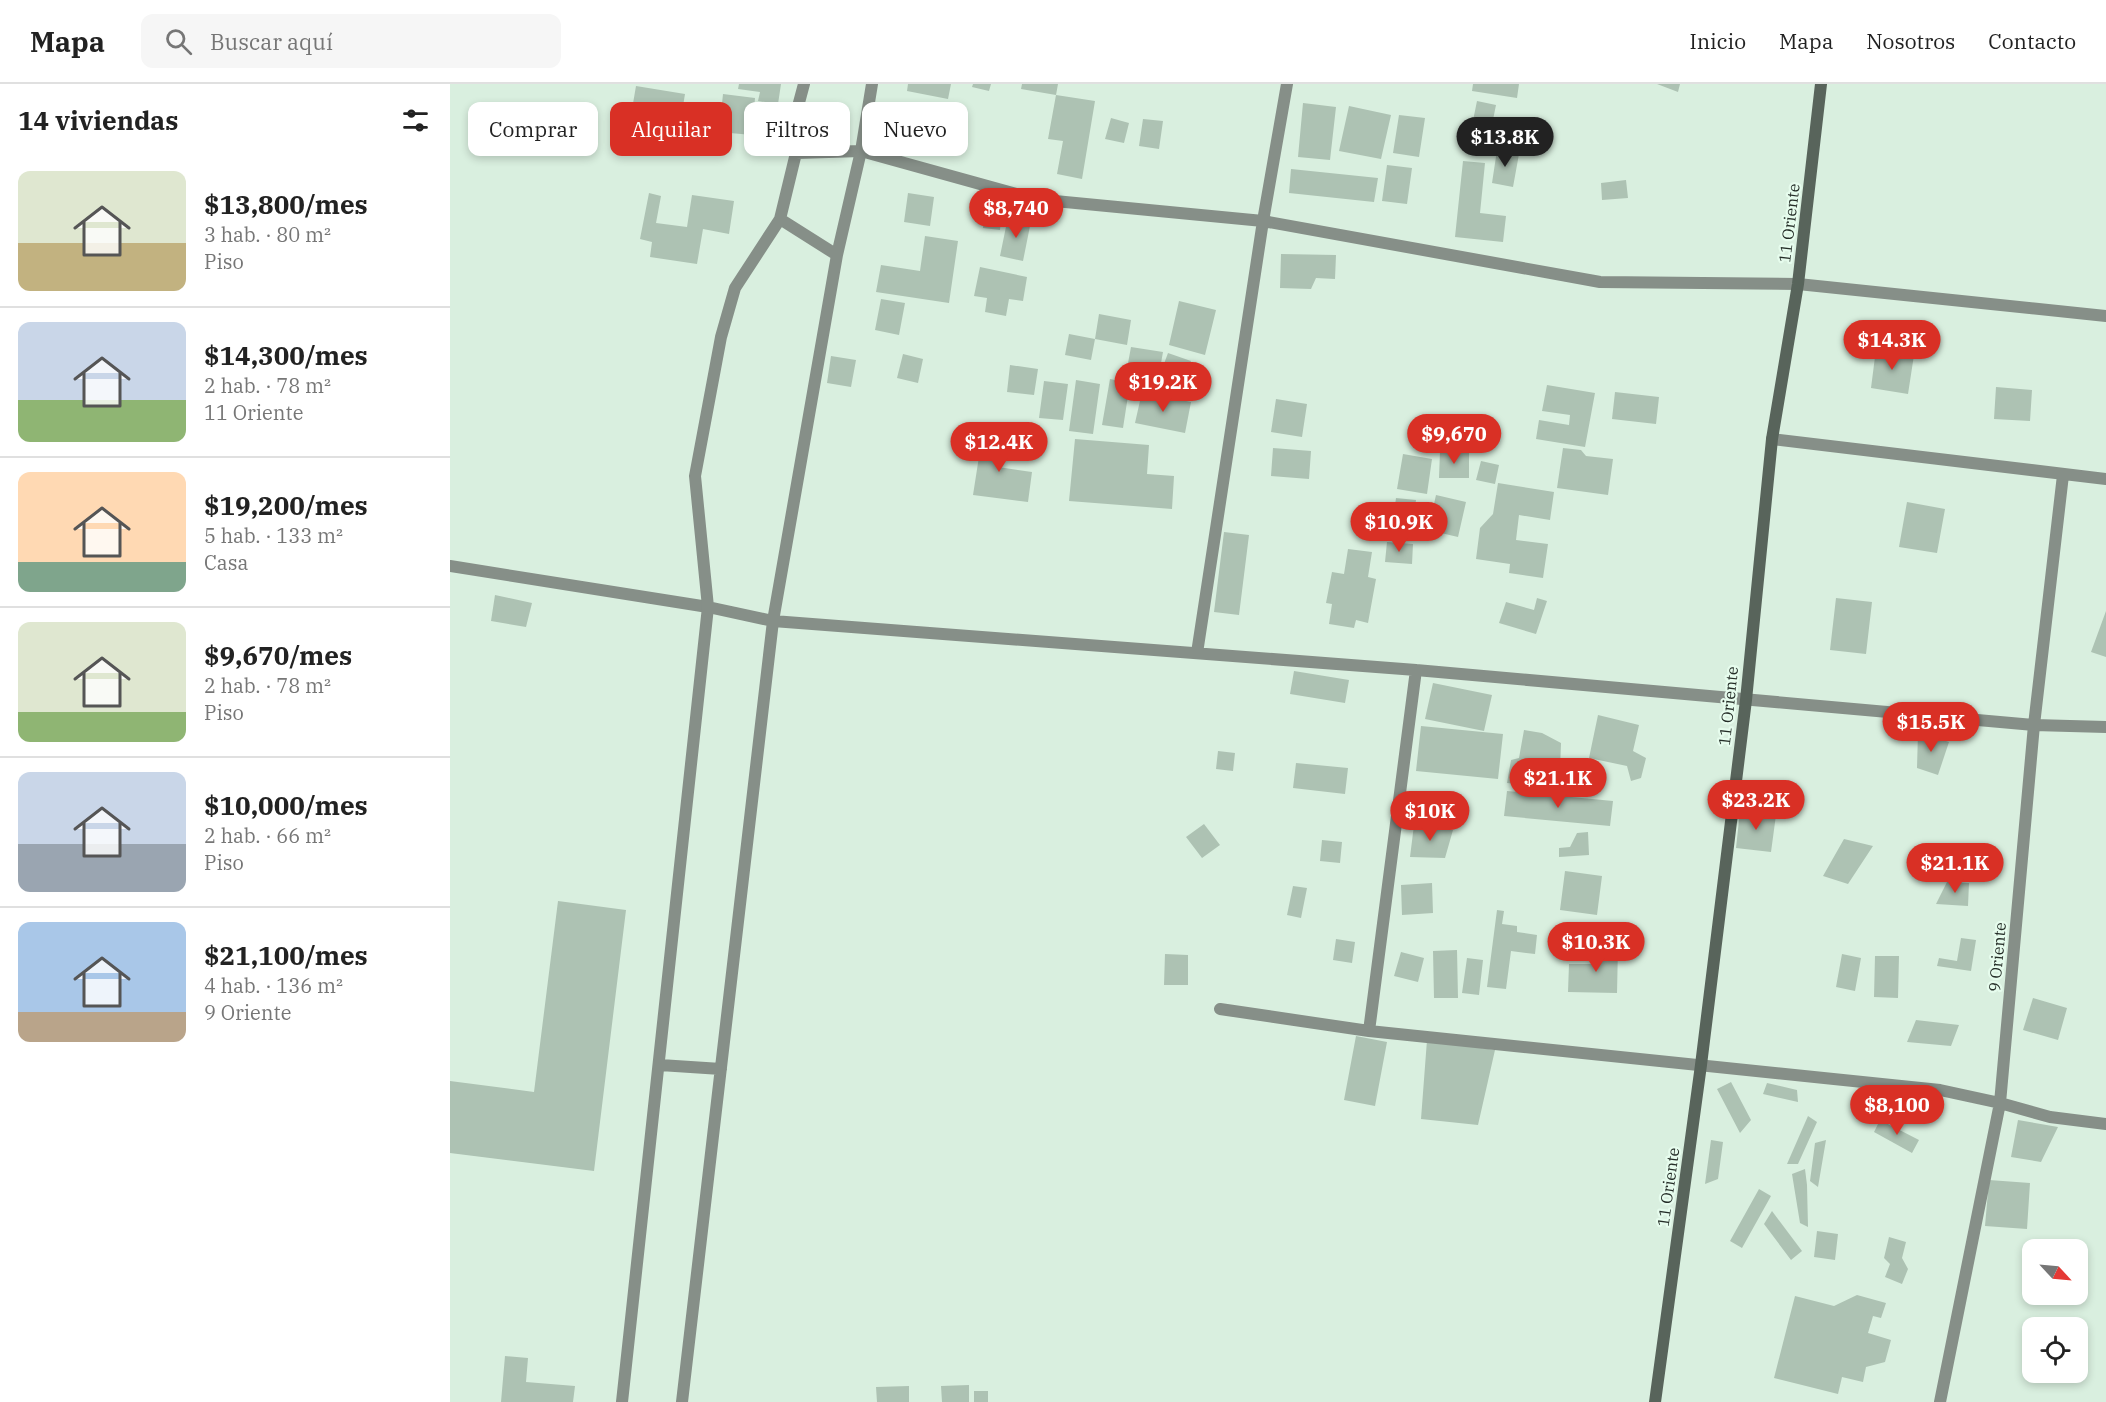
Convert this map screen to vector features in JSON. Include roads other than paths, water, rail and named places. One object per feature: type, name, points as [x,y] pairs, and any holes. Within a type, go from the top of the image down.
[{"type":"street","points":[[799,102],[804,84]]},
{"type":"street","points":[[682,1402],[773,621],[837,255],[861,151],[873,84]]},
{"type":"street","points":[[1197,653],[1263,221],[1287,84]]},
{"type":"street","name":"11 Oriente","points":[[1655,1402],[1701,1065],[1746,700],[1772,440],[1798,284],[1821,84]]},
{"type":"street","points":[[850,151],[861,151],[1034,199],[1263,221],[1600,282],[1798,284],[2106,316]]},
{"type":"street","points":[[622,1402],[708,607],[695,476],[721,337],[735,288],[780,219],[795,156]]},
{"type":"street","points":[[780,219],[837,255]]},
{"type":"street","points":[[1772,440],[2106,479]]},
{"type":"street","name":"9 Oriente","points":[[1940,1402],[2001,1103],[2034,725],[2062,475]]},
{"type":"street","points":[[450,566],[708,607],[773,621],[1416,670],[2034,725],[2106,727]]},
{"type":"street","points":[[1369,1031],[1416,670]]},
{"type":"street","points":[[1220,1009],[1369,1031],[1940,1090],[2001,1103],[2050,1117],[2106,1124]]},
{"type":"street","points":[[660,1065],[721,1069]]}]
